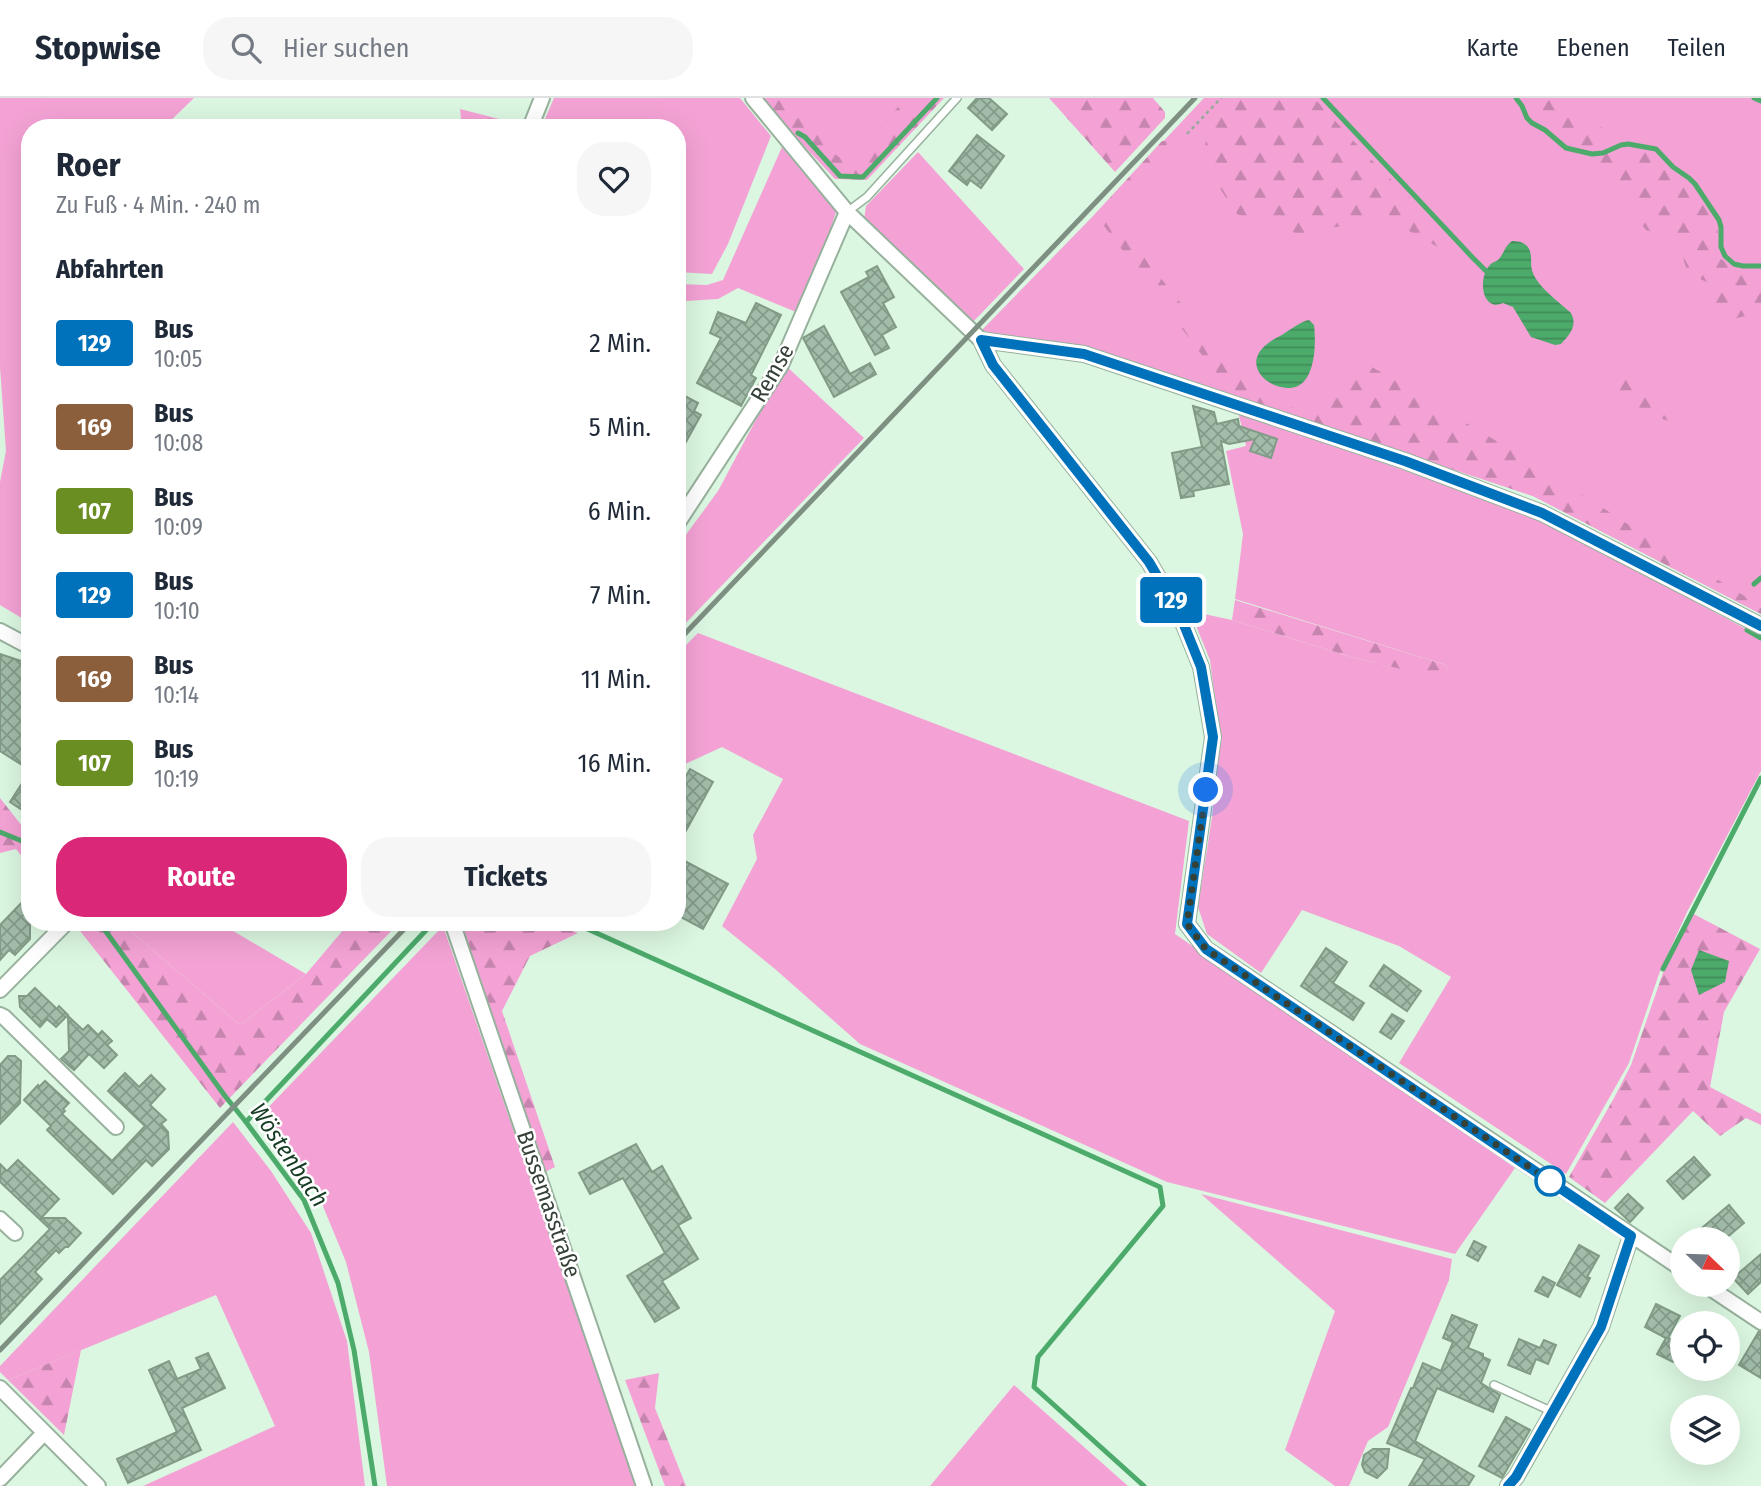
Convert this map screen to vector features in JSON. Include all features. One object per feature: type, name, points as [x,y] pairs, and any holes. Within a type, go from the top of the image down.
[{"type":"street","points":[[534,119],[542,98]]},
{"type":"street","points":[[753,98],[847,212],[981,340],[993,365],[1149,562],[1180,615],[1201,667],[1213,737],[1187,924],[1206,949],[1670,1261]]},
{"type":"street","name":"Remse","points":[[686,510],[781,365],[847,212]]},
{"type":"street","points":[[981,340],[1084,354],[1405,461],[1542,513],[1761,626]]},
{"type":"street","points":[[0,631],[21,642]]},
{"type":"street","points":[[0,990],[58,931]]},
{"type":"street","name":"Bussemasstraße","points":[[455,931],[645,1486]]},
{"type":"street","points":[[0,1015],[116,1128]]},
{"type":"street","points":[[0,1219],[15,1233]]},
{"type":"street","points":[[1508,1486],[1516,1477],[1601,1327],[1631,1236]]},
{"type":"street","points":[[1724,1297],[1761,1322]]},
{"type":"street","points":[[0,1388],[98,1486]]},
{"type":"street","points":[[0,1479],[44,1433]]},
{"type":"lane","name":"Remse","points":[[847,212],[867,197],[957,98]]},
{"type":"lane","points":[[1494,1385],[1553,1412]]},
{"type":"path","points":[[1187,134],[1221,98]]},
{"type":"green space","points":[[0,98],[194,98],[172,119],[21,119],[21,618],[0,605],[0,482],[6,451],[0,367]]},
{"type":"green space","points":[[554,98],[740,98],[771,136],[728,244],[712,274],[686,273],[686,119],[545,119]]},
{"type":"green space","points":[[763,98],[933,98],[845,172]]},
{"type":"green space","points":[[763,98],[786,98],[796,116],[819,133],[834,154],[848,159],[861,151],[895,109],[909,98],[944,98],[867,180],[835,179]]},
{"type":"green space","points":[[1049,98],[1153,98],[1165,112],[1165,118],[1115,172]]},
{"type":"green space","points":[[1204,98],[1761,98],[1761,614],[1533,496],[1064,343],[996,335],[982,330]]},
{"type":"green space","points":[[1231,98],[1314,98],[1471,264],[1404,228],[1384,221],[1370,220],[1303,234],[1243,218],[1236,213],[1210,173],[1206,159],[1208,131],[1214,117]]},
{"type":"green space","points":[[1524,98],[1556,98],[1574,113],[1605,129],[1625,148],[1659,155],[1671,172],[1690,185],[1717,224],[1720,258],[1739,270],[1761,270],[1761,317],[1752,314],[1730,320],[1718,316],[1714,308],[1718,290],[1687,270],[1681,244],[1677,239],[1668,234],[1646,230],[1634,210],[1588,159],[1559,138],[1553,127],[1535,119]]},
{"type":"green space","points":[[460,109],[499,119],[461,119]]},
{"type":"green space","points":[[1162,141],[1167,144],[1165,148],[1114,204],[1112,217],[1215,346],[1266,391],[1301,412],[1312,413],[1318,410],[1356,365],[1367,364],[1537,465],[1751,600],[1761,601],[1761,614],[1533,496],[1233,396],[1095,214]]},
{"type":"green space","points":[[782,147],[836,212],[796,312],[738,288],[718,299],[686,301],[686,284],[707,285],[723,280]]},
{"type":"green space","points":[[918,152],[1024,269],[972,323],[864,220],[866,206]]},
{"type":"green space","points":[[785,365],[864,438],[686,623],[686,535],[718,491]]},
{"type":"green space","points":[[1618,368],[1647,378],[1670,410],[1690,424],[1689,428],[1618,403],[1611,397],[1608,381]]},
{"type":"green space","points":[[1238,411],[1538,518],[1761,637],[1761,771],[1687,912],[1659,974],[1629,1063],[1566,1174],[1399,1063],[1451,977],[1399,946],[1302,910],[1261,973],[1207,934],[1198,907],[1212,817],[1220,737],[1210,660],[1190,611],[1232,620],[1351,657],[1450,680],[1446,665],[1235,599],[1243,534],[1226,451],[1246,446]]},
{"type":"green space","points":[[1235,600],[1446,665],[1451,681],[1351,657],[1232,620]]},
{"type":"green space","points":[[698,633],[1189,821],[1175,934],[1515,1168],[1455,1254],[1167,1182],[860,1044],[722,926],[757,859],[753,835],[783,779],[722,747],[686,764],[686,645]]},
{"type":"green space","points":[[0,798],[21,825],[21,855],[16,849],[0,853]]},
{"type":"green space","points":[[1690,912],[1760,949],[1724,1012],[1710,1087],[1761,1114],[1761,1125],[1746,1118],[1720,1136],[1693,1111],[1605,1203],[1569,1177],[1631,1065],[1664,970]]},
{"type":"green space","points":[[80,931],[130,931],[240,1025],[306,974],[342,931],[391,931],[220,1108]]},
{"type":"green space","points":[[130,931],[233,931],[306,974],[240,1025]]},
{"type":"green space","points":[[438,931],[445,931],[636,1486],[387,1486],[369,1352],[346,1262],[315,1187],[258,1118]]},
{"type":"green space","points":[[463,931],[578,933],[530,956],[502,1011],[555,1167],[541,1174]]},
{"type":"green space","points":[[233,1122],[271,1171],[311,1233],[347,1341],[365,1486],[143,1486],[275,1426],[216,1295],[8,1380],[0,1372],[0,1366]]},
{"type":"green space","points":[[1201,1194],[1452,1259],[1449,1280],[1388,1427],[1368,1441],[1349,1486],[1335,1486],[1285,1450],[1335,1311]]},
{"type":"green space","points":[[81,1350],[64,1435],[8,1380]]},
{"type":"green space","points":[[659,1373],[655,1408],[686,1486],[665,1486],[625,1380]]},
{"type":"green space","points":[[1014,1385],[1128,1486],[930,1486]]},
{"type":"shaded area","points":[[1512,241],[1527,246],[1536,278],[1571,313],[1573,326],[1561,344],[1555,345],[1531,337],[1513,307],[1503,303],[1493,304],[1485,297],[1483,283],[1487,268],[1499,259]]},
{"type":"shaded area","points":[[1309,320],[1314,325],[1315,340],[1314,358],[1308,375],[1298,386],[1288,388],[1268,382],[1260,374],[1258,356],[1265,346]]},
{"type":"shaded area","points":[[1699,950],[1729,961],[1725,982],[1699,995],[1691,970]]},
{"type":"building","points":[[977,98],[989,98],[1007,114],[992,130],[968,108]]},
{"type":"building","points":[[977,135],[1004,156],[981,188],[970,180],[967,185],[949,171]]},
{"type":"building","points":[[877,266],[894,297],[883,303],[896,327],[882,335],[889,348],[875,355],[841,292],[869,277],[866,272]]},
{"type":"building","points":[[756,303],[781,315],[751,375],[756,378],[741,406],[697,383],[721,338],[710,333],[718,312],[746,323]]},
{"type":"building","points":[[824,326],[850,374],[870,363],[876,374],[834,397],[803,338]]},
{"type":"building","points":[[686,397],[698,403],[694,411],[701,415],[686,442]]},
{"type":"building","points":[[1193,406],[1214,412],[1217,424],[1238,419],[1239,426],[1277,439],[1271,458],[1250,451],[1255,439],[1229,444],[1221,441],[1229,484],[1193,491],[1194,496],[1181,498],[1172,453],[1202,447]]},
{"type":"building","points":[[0,654],[21,661],[21,764],[0,751]]},
{"type":"building","points":[[690,769],[713,782],[686,831],[686,776]]},
{"type":"building","points":[[21,785],[21,809],[10,802]]},
{"type":"building","points":[[686,862],[728,884],[703,929],[686,920]]},
{"type":"building","points":[[21,903],[21,931],[30,931],[30,939],[15,955],[9,950],[0,960],[0,925]]},
{"type":"building","points":[[1326,948],[1347,962],[1333,983],[1364,1003],[1353,1020],[1301,986]]},
{"type":"building","points":[[1384,965],[1421,991],[1407,1011],[1370,986]]},
{"type":"building","points":[[35,988],[57,1009],[59,1006],[68,1015],[56,1027],[47,1019],[40,1027],[20,1007],[19,996],[27,996]]},
{"type":"building","points":[[1392,1014],[1404,1021],[1391,1039],[1380,1032]]},
{"type":"building","points":[[68,1016],[83,1030],[88,1025],[98,1035],[102,1031],[112,1041],[107,1045],[117,1055],[104,1068],[89,1054],[74,1070],[61,1059],[69,1051]]},
{"type":"building","points":[[8,1056],[15,1056],[21,1061],[20,1103],[0,1124],[0,1065]]},
{"type":"building","points":[[125,1073],[139,1087],[151,1075],[165,1089],[150,1105],[166,1120],[161,1124],[168,1132],[169,1149],[152,1166],[146,1160],[113,1194],[47,1130],[51,1126],[24,1100],[45,1081],[69,1103],[62,1114],[112,1161],[145,1126],[108,1091]]},
{"type":"building","points":[[636,1144],[652,1172],[662,1166],[691,1218],[678,1225],[698,1259],[662,1281],[679,1308],[655,1322],[627,1276],[665,1253],[623,1178],[590,1194],[579,1173]]},
{"type":"building","points":[[1694,1157],[1710,1175],[1683,1199],[1667,1181]]},
{"type":"building","points":[[18,1160],[59,1199],[41,1218],[65,1218],[81,1233],[68,1247],[59,1253],[56,1250],[35,1272],[42,1279],[0,1324],[0,1280],[50,1229],[0,1182],[0,1164],[7,1171]]},
{"type":"building","points":[[1628,1194],[1643,1208],[1630,1222],[1615,1208]]},
{"type":"building","points":[[1729,1205],[1744,1223],[1739,1227],[1703,1227]]},
{"type":"building","points":[[1474,1241],[1486,1247],[1478,1261],[1467,1255]]},
{"type":"building","points":[[1579,1245],[1599,1256],[1580,1297],[1557,1285]]},
{"type":"building","points":[[1761,1254],[1761,1282],[1748,1294],[1740,1285],[1740,1272]]},
{"type":"building","points":[[1543,1277],[1555,1283],[1548,1297],[1535,1291]]},
{"type":"building","points":[[1656,1304],[1670,1311],[1670,1360],[1657,1354],[1666,1338],[1645,1327]]},
{"type":"building","points":[[1452,1315],[1477,1325],[1468,1348],[1490,1360],[1481,1383],[1500,1395],[1493,1412],[1437,1388],[1415,1441],[1474,1476],[1468,1486],[1409,1486],[1425,1459],[1387,1443],[1423,1363],[1441,1371],[1453,1342],[1443,1338]]},
{"type":"building","points":[[1759,1331],[1761,1332],[1761,1378],[1740,1363]]},
{"type":"building","points":[[1519,1339],[1540,1348],[1544,1340],[1556,1345],[1548,1364],[1536,1359],[1530,1374],[1508,1365]]},
{"type":"building","points":[[208,1353],[225,1388],[182,1408],[201,1450],[128,1483],[117,1459],[177,1432],[149,1370],[169,1361],[177,1379],[201,1369],[196,1358]]},
{"type":"building","points":[[1506,1417],[1530,1430],[1502,1478],[1479,1466]]},
{"type":"building","points":[[1373,1449],[1389,1449],[1387,1468],[1377,1478],[1365,1472],[1362,1465],[1364,1455]]},
{"type":"waterway","points":[[798,133],[805,137],[840,176],[863,177],[937,98]]},
{"type":"waterway","points":[[1323,98],[1486,271]]},
{"type":"waterway","points":[[1516,98],[1527,118],[1566,148],[1592,154],[1628,144],[1656,149],[1695,184],[1719,220],[1721,247],[1725,256],[1734,264],[1761,266]]},
{"type":"waterway","points":[[1754,98],[1761,101]]},
{"type":"waterway","points":[[1754,584],[1761,578]]},
{"type":"waterway","points":[[1747,630],[1761,638]]},
{"type":"waterway","points":[[1663,969],[1761,778]]},
{"type":"waterway","name":"Wöstenbach","points":[[0,832],[21,841]]},
{"type":"waterway","name":"Wöstenbach","points":[[106,931],[304,1200],[338,1283],[354,1350],[375,1486]]},
{"type":"waterway","points":[[246,1122],[425,931]]},
{"type":"waterway","points":[[592,931],[1160,1187],[1163,1206],[1038,1357],[1034,1387],[1144,1486]]},
{"type":"railway","points":[[686,633],[1195,98]]},
{"type":"railway","points":[[0,1350],[402,931]]},
{"type":"bus line","name":"129","points":[[1508,1486],[1516,1477],[1601,1327],[1631,1236],[1206,949],[1187,924],[1213,737],[1201,667],[1180,615],[1149,562],[993,365],[981,340],[1084,354],[1405,461],[1542,513],[1761,626]]},
{"type":"route","points":[[1206,790],[1187,924],[1206,949],[1550,1181]]}]
